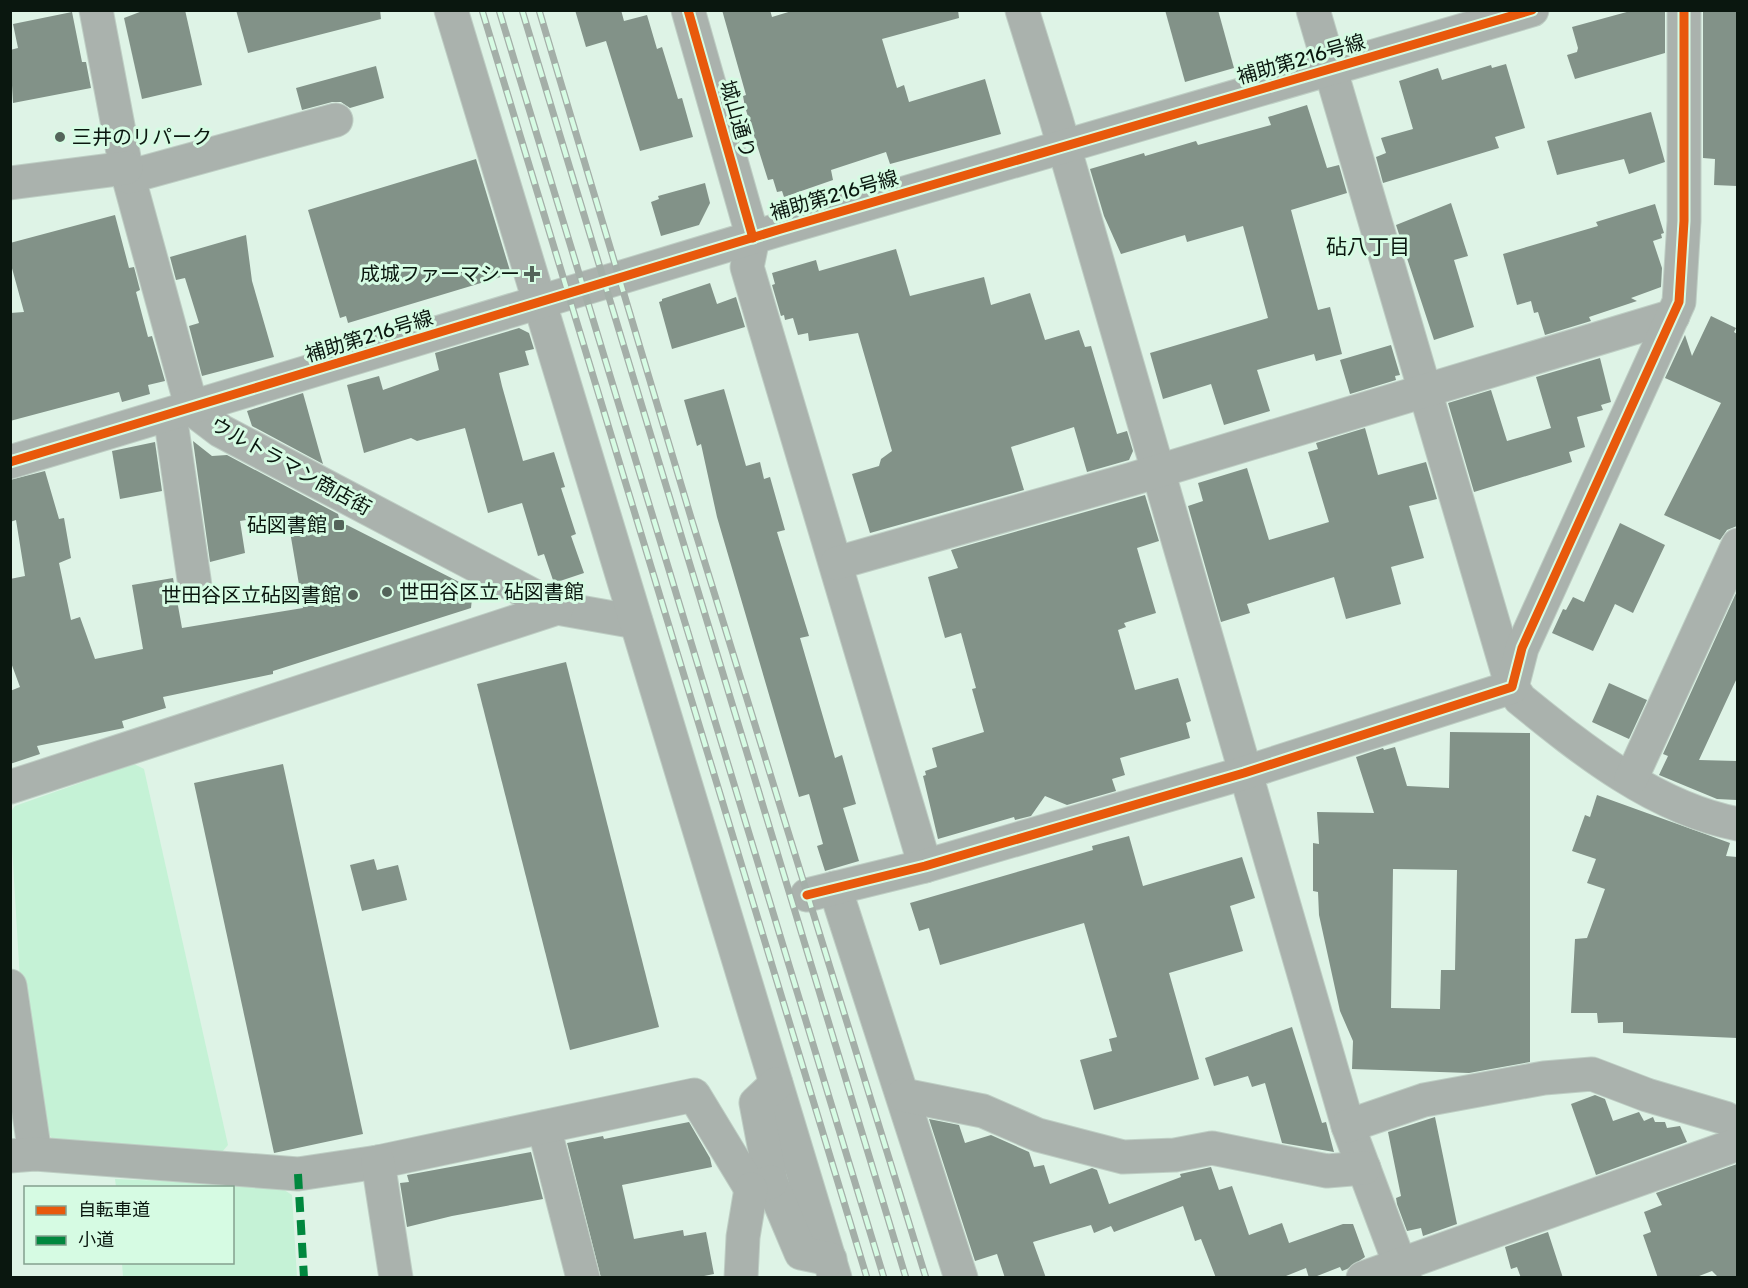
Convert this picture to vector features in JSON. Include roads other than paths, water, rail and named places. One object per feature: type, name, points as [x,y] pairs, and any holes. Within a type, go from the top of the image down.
[{"type":"street","name":"ウルトラマン商店街","points":[[96,10],[127,173],[181,412],[557,608],[636,622]]},
{"type":"street","points":[[451,10],[832,1268]]},
{"type":"street","name":"城山通り","points":[[688,10],[753,238]]},
{"type":"street","points":[[1022,10],[1348,1126],[1403,1271]]},
{"type":"street","points":[[1313,10],[1512,687],[1520,699],[1601,761],[1670,803],[1712,819],[1737,824]]},
{"type":"street","name":"補助第216号線","points":[[10,462],[753,238],[1532,10]]},
{"type":"street","points":[[1512,687],[1522,648],[1679,302],[1683,220],[1684,10]]},
{"type":"street","points":[[10,183],[127,173],[336,120]]},
{"type":"street","points":[[753,238],[747,267],[837,563],[925,866]]},
{"type":"street","points":[[837,563],[1158,471],[1424,389],[1673,316]]},
{"type":"street","points":[[181,412],[195,586]]},
{"type":"street","points":[[1631,779],[1737,545]]},
{"type":"street","points":[[10,786],[557,608]]},
{"type":"street","points":[[961,1278],[903,1095],[821,891],[925,866],[1244,773],[1512,687]]},
{"type":"street","points":[[10,986],[23,1155],[298,1174],[378,1162],[694,1095],[761,1185],[801,1253],[832,1268]]},
{"type":"street","points":[[1348,1126],[1424,1100],[1544,1078],[1592,1074],[1647,1095],[1725,1118],[1737,1125]]},
{"type":"street","points":[[741,1278],[743,1237],[761,1185],[756,1102],[776,1084]]},
{"type":"street","points":[[903,1095],[983,1111],[1038,1135],[1123,1157],[1175,1155],[1212,1148],[1327,1171],[1365,1168]]},
{"type":"street","points":[[544,1127],[583,1278]]},
{"type":"street","points":[[1363,1278],[1403,1271],[1737,1143]]},
{"type":"street","points":[[378,1162],[396,1278]]},
{"type":"railway","points":[[482,10],[867,1278]]},
{"type":"railway","points":[[499,10],[884,1278]]},
{"type":"railway","points":[[522,10],[906,1278]]},
{"type":"railway","points":[[539,10],[692,521],[926,1278]]},
{"type":"place","name":"三井のリパーク","points":[[60,137]]},
{"type":"place","name":"成城ファーマシー","points":[[532,274]]},
{"type":"place","name":"砧図書館","points":[[339,525]]},
{"type":"place","name":"世田谷区立 砧図書館","points":[[387,592]]},
{"type":"place","name":"世田谷区立砧図書館","points":[[353,595]]},
{"type":"district","name":"砧八丁目","points":[[1368,247]]}]
